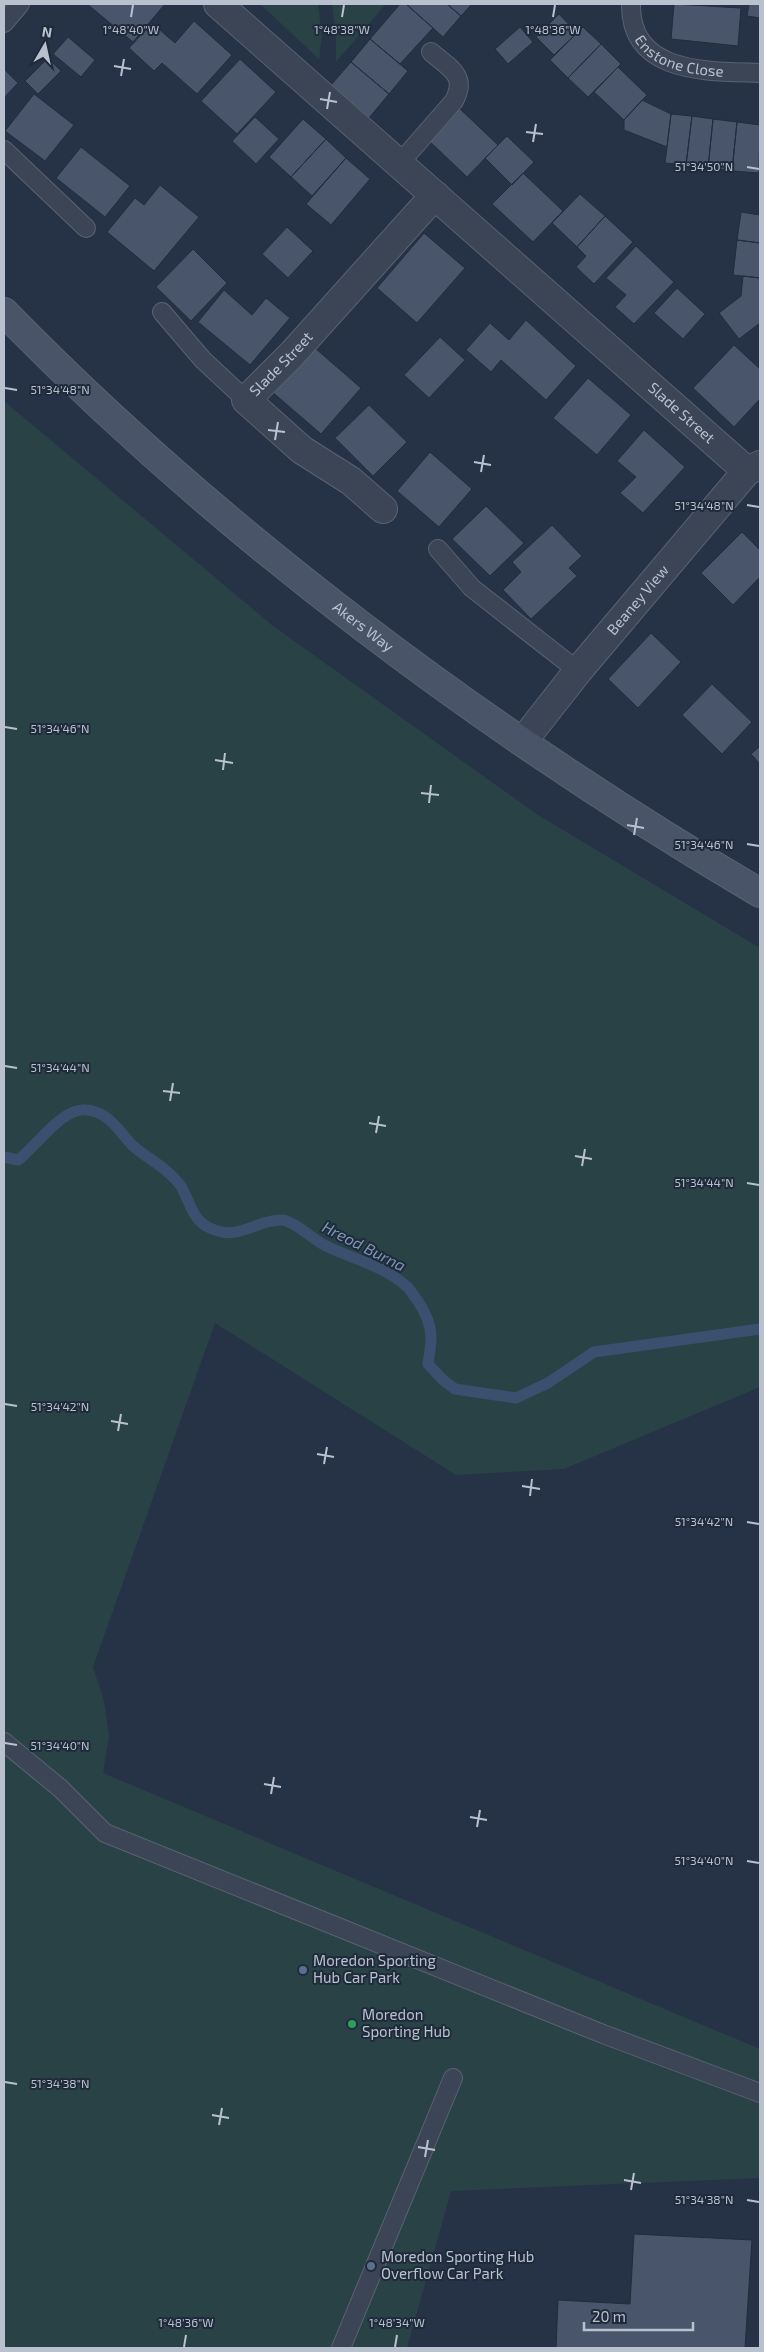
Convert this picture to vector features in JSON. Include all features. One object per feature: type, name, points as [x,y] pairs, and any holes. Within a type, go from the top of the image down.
[{"type":"main road","name":"Akers Way","points":[[4,312],[132,434],[308,584],[411,663],[523,741],[626,809],[760,893]]},
{"type":"street","name":"Slade Street","points":[[218,4],[399,164],[754,468]]},
{"type":"street","name":"Slade Street","points":[[383,509],[351,481],[302,450],[246,400],[293,353],[435,195]]},
{"type":"street","name":"Beaney View","points":[[523,741],[578,672],[754,468]]},
{"type":"lane","points":[[4,23],[20,4]]},
{"type":"lane","name":"Enstone Close","points":[[631,4],[631,14],[637,37],[644,46],[658,56],[679,65],[702,71],[760,72]]},
{"type":"lane","points":[[399,164],[454,100],[460,90],[460,81],[456,74],[431,52]]},
{"type":"lane","points":[[4,150],[86,228]]},
{"type":"lane","points":[[162,312],[203,360],[246,400]]},
{"type":"lane","points":[[438,549],[472,588],[578,672]]},
{"type":"lane","points":[[4,1742],[60,1788],[105,1833],[603,2034],[760,2092]]},
{"type":"lane","points":[[341,2348],[453,2078]]},
{"type":"green space","points":[[260,4],[318,4],[322,36],[319,59]]},
{"type":"green space","points":[[332,4],[386,4],[336,62],[336,34]]},
{"type":"green space","points":[[4,401],[273,626],[538,815],[760,948],[760,1387],[564,1469],[456,1475],[215,1323],[93,1667],[104,1701],[109,1735],[103,1773],[760,2049],[760,2178],[451,2191],[407,2348],[4,2348]]},
{"type":"building","points":[[87,4],[165,4],[133,42]]},
{"type":"building","points":[[400,4],[406,4],[433,28],[400,64],[370,39]]},
{"type":"building","points":[[406,4],[447,4],[461,16],[443,37]]},
{"type":"building","points":[[447,4],[472,4],[461,16]]},
{"type":"building","points":[[674,4],[741,8],[738,46],[671,39]]},
{"type":"building","points":[[749,4],[760,4],[760,18],[747,16]]},
{"type":"building","points":[[559,14],[577,33],[554,55],[536,37]]},
{"type":"building","points":[[194,21],[232,55],[197,94],[162,63],[154,71],[129,48],[152,23],[175,43]]},
{"type":"building","points":[[520,27],[533,42],[508,64],[495,49]]},
{"type":"building","points":[[583,27],[601,44],[568,78],[550,60]]},
{"type":"building","points":[[68,37],[95,60],[81,77],[53,54]]},
{"type":"building","points":[[370,39],[408,71],[389,94],[351,62]]},
{"type":"building","points":[[601,44],[621,64],[588,97],[568,78]]},
{"type":"building","points":[[48,58],[61,71],[38,94],[25,81]]},
{"type":"building","points":[[240,59],[276,92],[237,134],[201,101]]},
{"type":"building","points":[[351,62],[389,94],[369,118],[331,85]]},
{"type":"building","points":[[618,67],[647,95],[624,120],[594,92]]},
{"type":"building","points":[[4,69],[18,83],[4,98]]},
{"type":"building","points":[[34,94],[74,125],[45,161],[5,131]]},
{"type":"building","points":[[642,100],[671,114],[667,147],[624,130],[624,120]]},
{"type":"building","points":[[457,106],[498,145],[467,177],[426,138]]},
{"type":"building","points":[[671,114],[692,116],[686,165],[665,163]]},
{"type":"building","points":[[692,116],[713,119],[708,168],[686,165]]},
{"type":"building","points":[[255,117],[279,139],[256,164],[232,141]]},
{"type":"building","points":[[303,119],[326,139],[291,177],[269,157]]},
{"type":"building","points":[[713,119],[737,122],[732,171],[708,168]]},
{"type":"building","points":[[737,122],[760,125],[759,173],[732,171]]},
{"type":"building","points":[[507,136],[534,162],[512,185],[485,158]]},
{"type":"building","points":[[326,139],[346,158],[312,196],[291,177]]},
{"type":"building","points":[[81,147],[130,186],[105,217],[56,178]]},
{"type":"building","points":[[346,158],[370,179],[331,225],[306,204]]},
{"type":"building","points":[[523,173],[563,211],[533,242],[492,204]]},
{"type":"building","points":[[160,185],[199,217],[154,271],[107,232],[135,198],[144,205]]},
{"type":"building","points":[[580,194],[605,216],[577,247],[552,223]]},
{"type":"building","points":[[741,212],[760,215],[760,243],[737,240]]},
{"type":"building","points":[[605,216],[633,242],[594,284],[576,267],[586,256],[577,247]]},
{"type":"building","points":[[287,227],[313,251],[288,278],[262,254]]},
{"type":"building","points":[[424,233],[465,268],[417,323],[377,288]]},
{"type":"building","points":[[737,240],[760,243],[760,278],[733,275]]},
{"type":"building","points":[[636,246],[674,282],[634,324],[615,307],[626,295],[606,278]]},
{"type":"building","points":[[193,249],[227,283],[191,321],[156,287]]},
{"type":"building","points":[[743,276],[760,278],[760,323],[739,339],[719,313],[741,296]]},
{"type":"building","points":[[677,288],[705,314],[683,339],[654,313]]},
{"type":"building","points":[[224,290],[252,315],[266,298],[290,318],[250,365],[198,322]]},
{"type":"building","points":[[526,320],[576,366],[546,400],[501,360],[491,372],[466,350],[490,323],[509,340]]},
{"type":"building","points":[[440,337],[465,360],[429,398],[404,375]]},
{"type":"building","points":[[734,345],[760,369],[760,399],[734,427],[693,388]]},
{"type":"building","points":[[315,348],[361,388],[321,434],[271,391],[291,367],[295,371]]},
{"type":"building","points":[[588,378],[631,415],[597,455],[553,418]]},
{"type":"building","points":[[369,405],[407,442],[373,476],[335,438]]},
{"type":"building","points":[[644,430],[685,467],[643,513],[620,493],[636,477],[617,461]]},
{"type":"building","points":[[430,452],[472,489],[439,527],[397,491]]},
{"type":"building","points":[[486,506],[524,543],[490,576],[452,539]]},
{"type":"building","points":[[552,525],[582,556],[569,568],[577,576],[531,619],[503,590],[521,572],[512,562]]},
{"type":"building","points":[[742,532],[760,550],[760,577],[733,605],[701,573]]},
{"type":"building","points":[[651,633],[681,662],[638,708],[608,679]]},
{"type":"building","points":[[712,684],[752,722],[722,754],[682,715]]},
{"type":"building","points":[[760,746],[760,764],[751,754]]},
{"type":"building","points":[[634,2234],[752,2240],[745,2348],[556,2348],[558,2300],[630,2304]]},
{"type":"waterway","name":"Hreod Burna","points":[[4,1157],[18,1160],[50,1129],[68,1115],[87,1110],[100,1114],[112,1122],[133,1146],[175,1179],[183,1190],[197,1218],[206,1226],[227,1233],[245,1230],[271,1221],[286,1221],[297,1226],[324,1245],[376,1267],[407,1286],[425,1313],[431,1333],[428,1364],[443,1380],[455,1389],[516,1398],[548,1383],[594,1352],[760,1329]]},
{"type":"place","name":"Moredon Sporting Hub Car Park","points":[[303,1970]]},
{"type":"place","name":"Moredon Sporting Hub","points":[[352,2024]]},
{"type":"place","name":"Moredon Sporting Hub Overflow Car Park","points":[[371,2266]]}]
